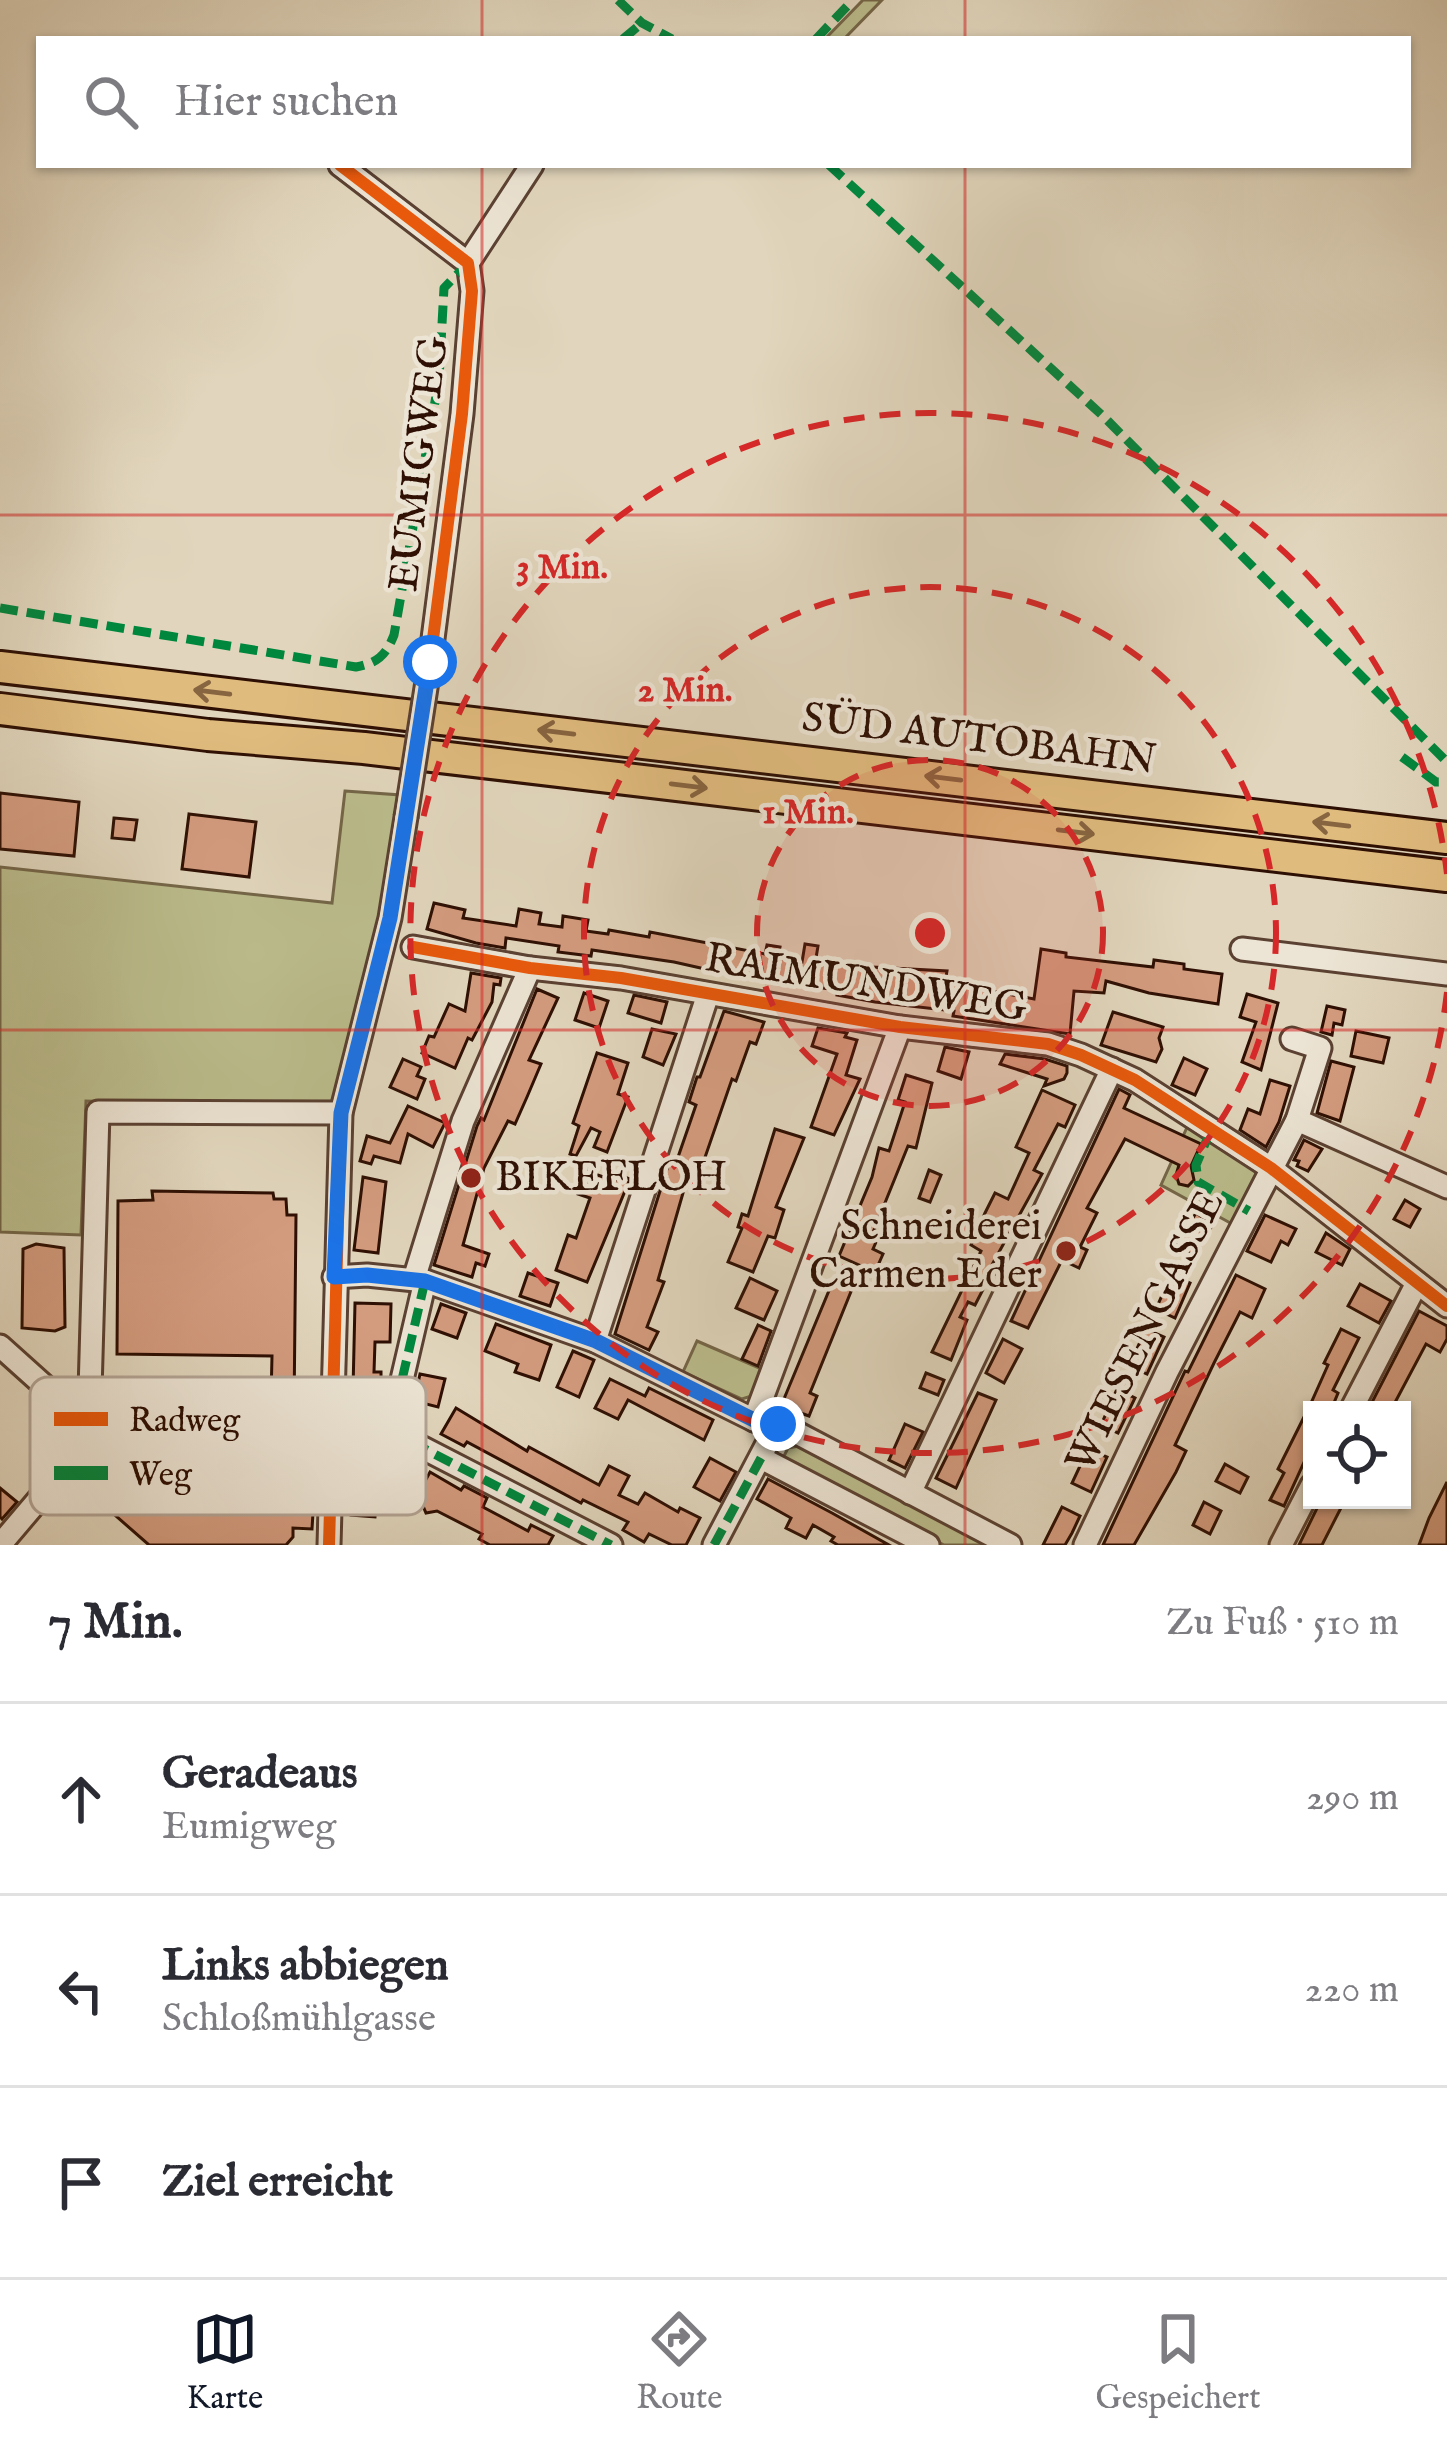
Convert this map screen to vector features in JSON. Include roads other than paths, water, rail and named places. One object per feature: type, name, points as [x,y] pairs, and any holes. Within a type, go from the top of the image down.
[{"type":"highway","name":"SÜD AUTOBAHN","points":[[0,667],[1447,838]]},
{"type":"highway","name":"SÜD AUTOBAHN","points":[[0,710],[1447,876]]},
{"type":"street","points":[[344,168],[468,263],[530,168]]},
{"type":"street","name":"EUMIGWEG","points":[[334,1377],[341,1113],[390,918],[430,662],[462,414],[472,291],[468,263]]},
{"type":"street","name":"RAIMUNDWEG","points":[[413,947],[530,968],[621,977],[900,1028],[1048,1044],[1136,1080],[1271,1168],[1447,1306]]},
{"type":"street","points":[[1242,949],[1447,974]]},
{"type":"street","points":[[401,1377],[420,1280],[463,1121],[530,968]]},
{"type":"street","points":[[596,1341],[708,994]]},
{"type":"street","points":[[754,1420],[900,1028]]},
{"type":"street","name":"WIESENGASSE","points":[[1085,1545],[1167,1372],[1297,1120],[1320,1048],[1292,1039]]},
{"type":"street","points":[[910,1493],[1112,1069]]},
{"type":"street","points":[[90,1377],[98,1112],[341,1113]]},
{"type":"street","points":[[1297,1120],[1447,1187]]},
{"type":"street","points":[[334,1277],[420,1280],[596,1341],[754,1420],[778,1424],[1010,1545]]},
{"type":"street","points":[[1356,1401],[1417,1283]]},
{"type":"street","points":[[0,1346],[34,1377]]},
{"type":"street","points":[[714,1545],[778,1424]]},
{"type":"street","points":[[426,1450],[611,1545]]},
{"type":"street","points":[[761,1458],[928,1545]]},
{"type":"street","points":[[1281,1545],[1303,1502]]},
{"type":"street","points":[[0,1545],[30,1510]]},
{"type":"place","name":"BIKEFLOH","points":[[471,1178]]},
{"type":"place","name":"Schneiderei Carmen Eder","points":[[1066,1251]]}]
